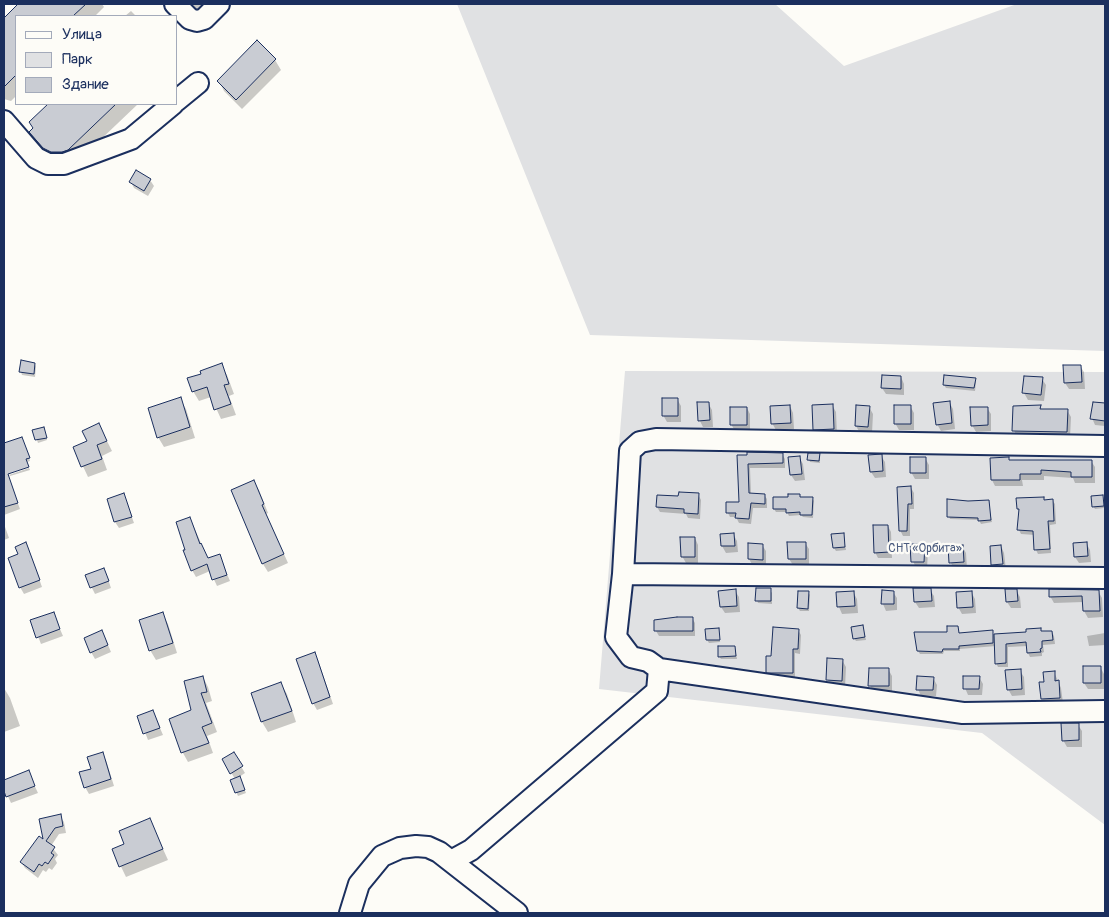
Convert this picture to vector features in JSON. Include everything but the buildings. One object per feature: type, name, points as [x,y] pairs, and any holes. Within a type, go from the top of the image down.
[{"type":"street","points":[[175,4],[190,19],[197,21],[204,19],[219,4]]},
{"type":"street","points":[[178,99],[198,83]]},
{"type":"street","points":[[4,121],[36,158],[48,164],[64,164],[131,139],[172,105]]},
{"type":"street","points":[[1105,446],[656,439],[640,442],[630,451],[623,574],[616,637],[631,657],[648,662],[660,669],[963,713],[1105,712]]},
{"type":"street","points":[[623,574],[1105,578]]},
{"type":"street","points":[[452,861],[471,850],[657,691],[660,669]]},
{"type":"street","points":[[350,913],[359,884],[382,856],[400,848],[416,846],[434,850],[452,861],[517,913]]},
{"type":"green space","points":[[457,4],[775,4],[844,66],[1017,4],[1105,4],[1105,351],[590,335]]},
{"type":"green space","name":"СНТ «Орбита»","points":[[625,371],[1105,372],[1105,825],[982,733],[599,689]]}]
